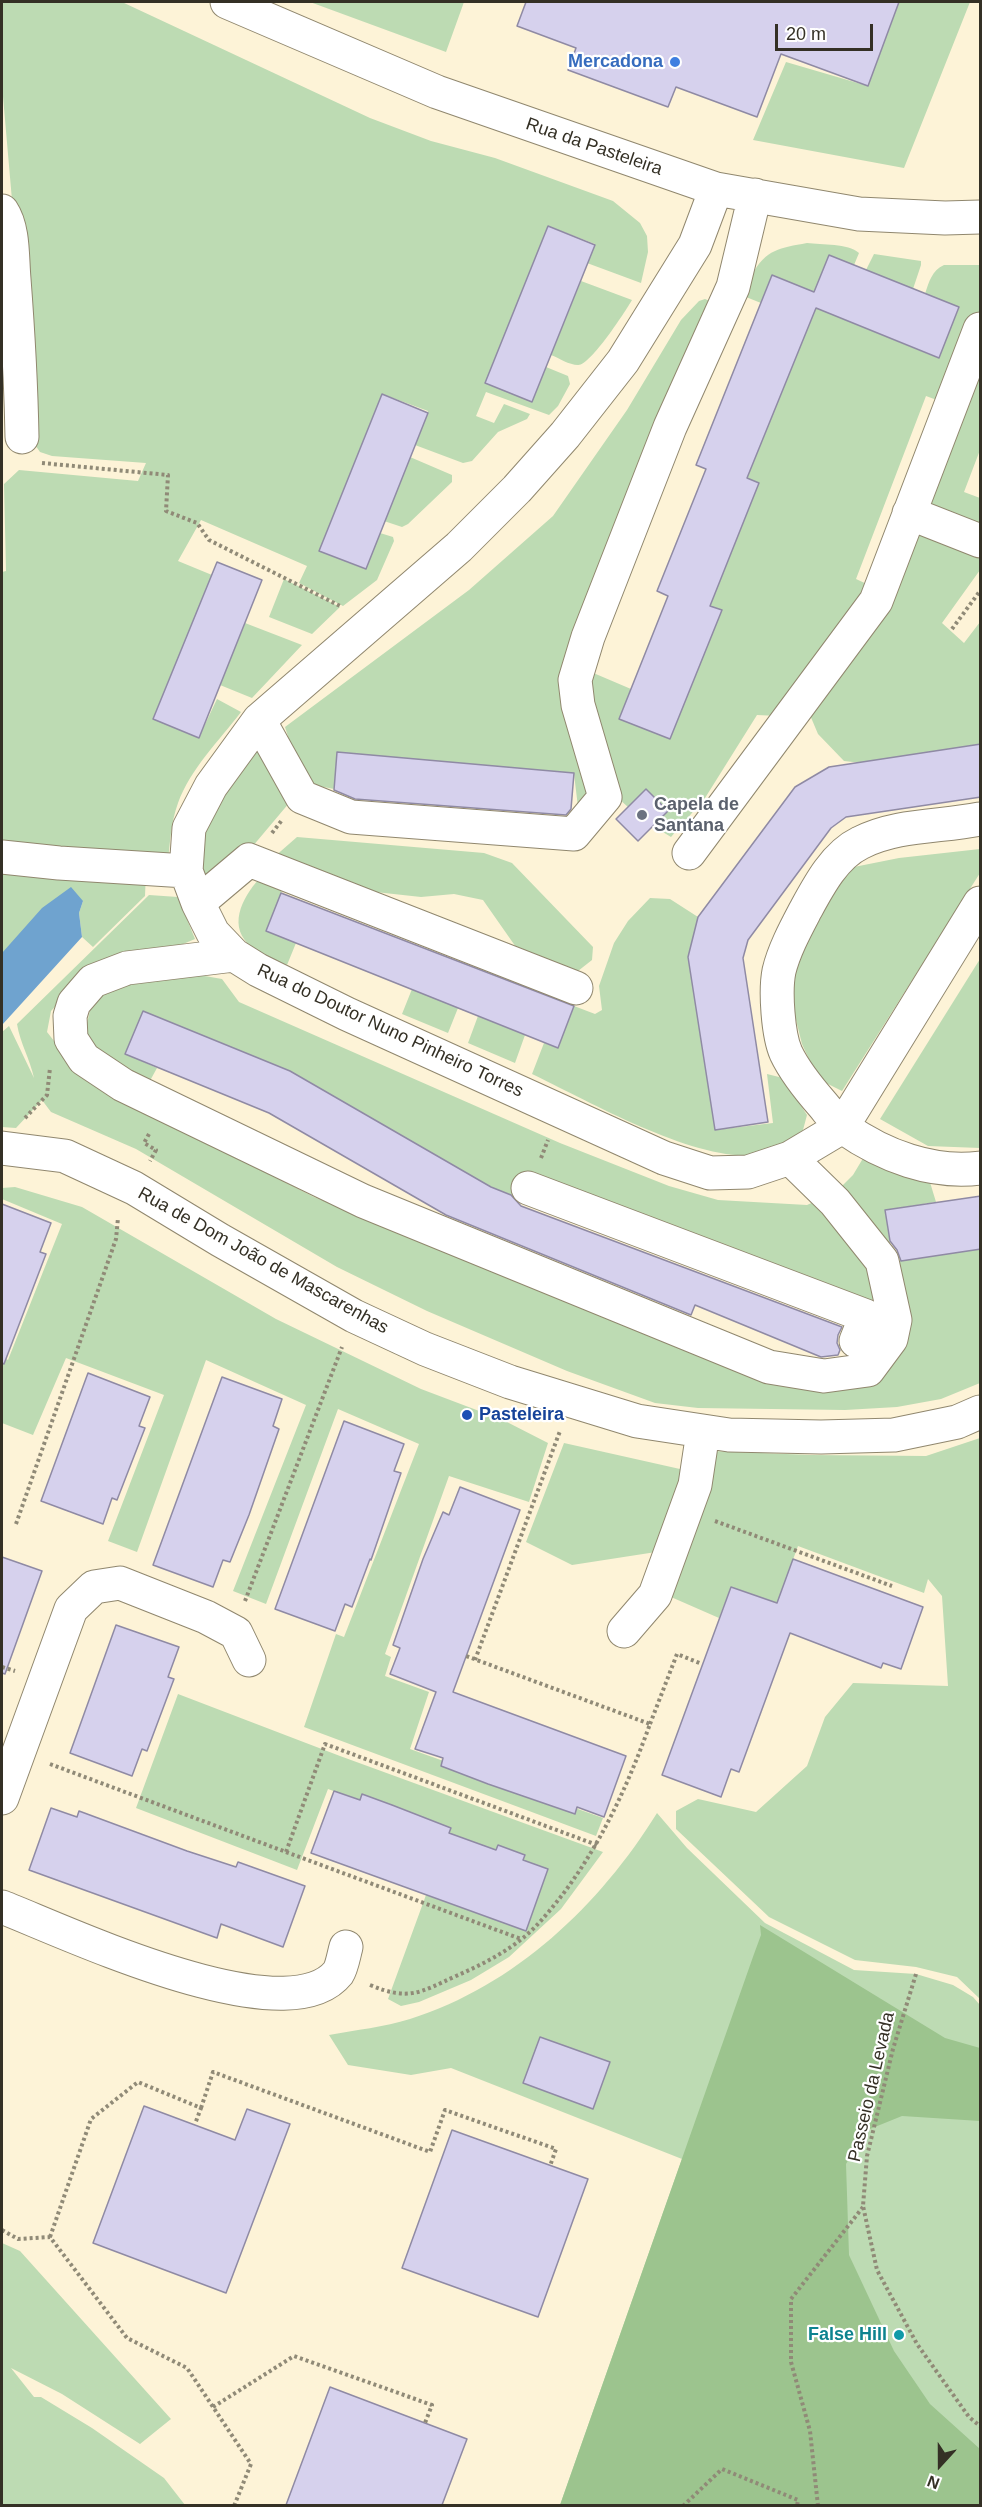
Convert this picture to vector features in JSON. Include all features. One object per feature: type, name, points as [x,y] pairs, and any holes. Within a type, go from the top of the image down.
[{"type":"street","name":"Rua da Pasteleira","points":[[227,2],[437,92],[716,189],[859,213],[945,218],[981,217]]},
{"type":"street","name":"Rua do Doutor Nuno Pinheiro Torres","points":[[716,189],[695,245],[623,361],[565,435],[517,489],[459,547],[260,720],[211,786],[189,828],[186,871],[213,933],[234,955],[258,970],[347,1014],[664,1158],[710,1173],[748,1172],[790,1158],[842,1127],[981,903]]},
{"type":"street","points":[[260,720],[302,797],[351,817],[574,834],[605,797],[578,705],[575,680],[588,637],[670,427],[733,287],[754,195]]},
{"type":"street","points":[[2,211],[7,220],[11,249],[30,450]]},
{"type":"street","points":[[689,853],[876,601],[981,329]]},
{"type":"street","points":[[909,513],[981,541]]},
{"type":"street","points":[[981,819],[888,833],[859,843],[836,863],[818,887],[795,929],[779,972],[778,1013],[785,1051],[807,1087],[842,1127],[886,1152],[922,1166],[958,1171],[981,1168]]},
{"type":"street","points":[[2,857],[186,871]]},
{"type":"street","points":[[198,903],[249,860],[576,988]]},
{"type":"street","points":[[234,955],[127,968],[93,981],[74,1003],[70,1016],[71,1039],[84,1059],[123,1085],[363,1201],[769,1367],[824,1376],[868,1370],[891,1338],[895,1320],[882,1261],[835,1202],[790,1158]]},
{"type":"street","name":"Rua de Dom João de Mascarenhas","points":[[2,1148],[65,1156],[134,1188],[354,1316],[425,1349],[571,1402],[638,1421],[729,1435],[821,1437],[894,1435],[957,1422],[981,1412]]},
{"type":"street","points":[[528,1188],[866,1316],[856,1341]]},
{"type":"street","points":[[624,1631],[655,1595],[695,1485],[704,1432]]},
{"type":"street","points":[[2,1798],[71,1609],[94,1587],[120,1584],[206,1617],[236,1633],[249,1660]]},
{"type":"street","points":[[2,1907],[157,1969],[250,1991],[286,1994],[320,1986],[342,1960]]},
{"type":"path","points":[[30,450],[168,476],[166,511],[197,522],[209,540],[343,607]]},
{"type":"path","points":[[952,629],[981,591]]},
{"type":"path","points":[[23,1120],[47,1095],[50,1067]]},
{"type":"path","points":[[541,1158],[546,1146]]},
{"type":"path","points":[[16,1524],[116,1239],[119,1212]]},
{"type":"path","points":[[241,1611],[354,1316]]},
{"type":"path","points":[[475,1660],[560,1432],[556,1423]]},
{"type":"path","points":[[687,1510],[892,1586]]},
{"type":"path","points":[[342,1960],[385,1991],[402,1995],[419,1993],[471,1970],[522,1939],[553,1907],[597,1845],[634,1768],[677,1654],[702,1664]]},
{"type":"path","points":[[466,1656],[650,1724]]},
{"type":"path","points":[[286,1852],[326,1744],[597,1845]]},
{"type":"path","points":[[18,1752],[522,1939]]},
{"type":"path","name":"Passeio da Levada","points":[[916,1974],[893,2049],[867,2156],[863,2206],[877,2270],[918,2344],[969,2417],[981,2426]]},
{"type":"path","points":[[195,2124],[213,2072],[430,2152],[445,2110],[556,2149],[550,2166]]},
{"type":"path","points":[[50,2237],[91,2119],[138,2082],[201,2108]]},
{"type":"path","points":[[818,2505],[810,2432],[792,2361],[791,2299],[863,2206]]},
{"type":"path","points":[[2,2230],[18,2239],[50,2237]]},
{"type":"path","points":[[50,2237],[127,2338],[187,2368],[251,2464],[234,2505]]},
{"type":"path","points":[[213,2407],[294,2355],[432,2405],[426,2423]]},
{"type":"path","points":[[683,2505],[722,2469],[798,2500],[797,2505]]},
{"type":"green space","points":[[2,2],[122,2],[370,118],[431,141],[495,158],[613,201],[640,223],[647,236],[648,252],[641,283],[587,263],[595,244],[548,226],[485,383],[532,402],[546,367],[568,376],[570,384],[558,406],[549,415],[486,392],[476,416],[494,423],[504,404],[530,414],[527,419],[498,432],[472,461],[463,463],[415,445],[428,411],[382,394],[319,551],[365,569],[380,533],[393,537],[394,541],[377,580],[343,606],[299,583],[307,566],[201,520],[178,561],[212,575],[153,719],[199,737],[217,699],[241,712],[206,755],[184,790],[174,817],[168,862],[2,845],[2,572],[6,571],[4,484],[19,470],[138,481],[146,463],[52,456],[40,452],[33,442],[2,85]]},
{"type":"green space","points":[[310,2],[464,2],[446,52]]},
{"type":"green space","points":[[899,2],[970,2],[904,168],[753,140],[786,62],[868,86]]},
{"type":"green space","points":[[807,243],[842,246],[859,253],[854,265],[829,255],[814,292],[772,275],[761,303],[746,297],[747,283],[757,266],[768,255],[781,248]]},
{"type":"green space","points":[[874,254],[921,261],[913,289],[866,270]]},
{"type":"green space","points":[[944,265],[980,265],[980,310],[945,403],[926,396],[856,579],[871,586],[778,716],[757,715],[705,798],[671,837],[653,826],[668,811],[646,789],[628,807],[610,791],[584,669],[631,689],[619,719],[670,739],[721,610],[710,606],[759,483],[747,478],[816,308],[938,358],[959,308],[925,294],[934,273]]},
{"type":"green space","points":[[581,281],[632,300],[599,348],[583,363],[575,365],[551,355]]},
{"type":"green space","points":[[705,299],[715,303],[561,680],[591,791],[578,807],[574,774],[337,753],[334,789],[303,783],[285,727],[469,590],[553,516],[627,410],[681,320],[699,301]]},
{"type":"green space","points":[[980,358],[980,450],[964,492],[980,498],[980,570],[942,623],[964,643],[980,622],[980,744],[862,763],[844,761],[818,734],[807,708]]},
{"type":"green space","points":[[410,457],[452,475],[452,482],[402,527],[384,521]]},
{"type":"green space","points":[[284,579],[340,607],[312,634],[269,617]]},
{"type":"green space","points":[[245,623],[302,645],[252,698],[220,685]]},
{"type":"green space","points":[[263,738],[295,796],[247,853],[202,890],[203,833],[221,794]]},
{"type":"green space","points":[[297,837],[484,853],[512,863],[593,947],[592,960],[578,971],[525,960],[483,900],[454,894],[421,897],[348,889],[273,858]]},
{"type":"green space","points":[[980,849],[980,873],[842,1091],[818,1079],[802,1044],[791,1000],[793,959],[827,889],[854,867],[899,858]]},
{"type":"green space","points":[[2,870],[146,871],[145,896],[93,947],[82,937],[79,913],[83,901],[2,953]]},
{"type":"green space","points":[[259,879],[283,888],[266,931],[296,943],[287,965],[257,951],[245,940],[240,931],[240,913],[243,904]]},
{"type":"green space","points":[[149,895],[178,897],[195,939],[164,952],[83,978],[51,1011],[47,1032],[76,1069],[107,1092],[314,1197],[629,1323],[872,1379],[877,1309],[491,1187],[292,1072],[126,1054],[157,1068],[146,1088],[83,1039],[95,991],[182,972],[222,979],[239,1002],[560,1143],[669,1186],[718,1200],[807,1205],[836,1192],[853,1175],[865,1155],[929,1179],[936,1202],[885,1210],[893,1262],[980,1249],[980,1383],[941,1399],[897,1407],[845,1410],[698,1408],[655,1403],[567,1371],[427,1311],[337,1267],[136,1149],[51,1112],[42,1100],[16,1128],[2,1127],[2,1032],[9,1026],[34,1078],[17,1024]]},
{"type":"green space","points":[[650,898],[670,899],[698,917],[688,957],[715,1130],[773,1123],[767,1074],[783,1078],[807,1115],[803,1130],[774,1149],[764,1153],[740,1155],[711,1151],[680,1142],[614,1115],[532,1074],[544,1043],[558,1048],[574,1006],[595,1014],[602,1010],[599,986],[614,943],[628,921]]},
{"type":"green space","points":[[980,959],[980,1148],[928,1146],[880,1119]]},
{"type":"green space","points":[[412,989],[458,1008],[448,1033],[402,1014]]},
{"type":"green space","points":[[478,1016],[525,1035],[515,1063],[468,1043]]},
{"type":"green space","points":[[15,1187],[82,1207],[276,1319],[421,1389],[503,1420],[548,1443],[529,1502],[449,1476],[385,1654],[391,1657],[385,1676],[429,1692],[410,1749],[603,1818],[596,1836],[304,1727],[336,1634],[344,1637],[419,1444],[338,1409],[266,1604],[233,1591],[306,1405],[206,1360],[137,1552],[108,1541],[164,1395],[66,1358],[33,1435],[2,1423],[2,1357],[8,1360],[62,1224],[2,1199],[2,1188]]},
{"type":"green space","points":[[980,1438],[980,1999],[957,1977],[916,1967],[855,1960],[769,1917],[676,1829],[676,1811],[698,1799],[756,1812],[807,1766],[825,1717],[853,1683],[948,1686],[942,1596],[928,1579],[924,1593],[798,1546],[777,1603],[731,1587],[719,1618],[671,1597],[711,1451],[926,1456]]},
{"type":"green space","points":[[564,1443],[680,1469],[685,1482],[656,1552],[572,1565],[526,1542]]},
{"type":"green space","points":[[178,1694],[603,1852],[561,1909],[509,1957],[471,1980],[419,2002],[401,2006],[388,1999],[426,1895],[526,1931],[548,1869],[328,1789],[297,1870],[136,1808]]},
{"type":"green space","points":[[657,1813],[687,1848],[765,1923],[854,1970],[916,1974],[953,1985],[973,1997],[980,2005],[980,2505],[560,2505],[682,2159],[451,2068],[411,2075],[348,2065],[329,2035],[410,2019],[485,1986],[519,1964],[552,1938],[581,1910],[609,1879]]},
{"type":"green space","points":[[760,1925],[945,2038],[980,2048],[980,2121],[902,2116],[865,2131],[846,2164],[849,2255],[894,2351],[930,2404],[980,2449],[980,2505],[560,2505],[761,1935]]},
{"type":"green space","points":[[2,2243],[20,2251],[171,2419],[140,2444],[62,2394],[11,2368],[34,2397],[41,2397],[92,2428],[164,2478],[185,2505],[2,2505]]},
{"type":"water","points":[[71,887],[83,901],[79,913],[82,937],[2,1025],[2,953],[42,908]]},
{"type":"building","name":"Mercadona","points":[[526,2],[899,2],[868,86],[781,54],[757,117],[676,87],[668,107],[568,70],[576,48],[517,26]]},
{"type":"building","points":[[548,226],[595,245],[532,402],[485,383]]},
{"type":"building","points":[[829,255],[959,307],[939,358],[816,308],[747,478],[759,483],[710,606],[722,610],[670,739],[619,719],[668,596],[657,591],[706,469],[696,465],[772,275],[814,292]]},
{"type":"building","points":[[382,394],[428,413],[366,569],[319,551]]},
{"type":"building","points":[[217,562],[262,580],[199,738],[153,719]]},
{"type":"building","points":[[981,744],[981,797],[846,817],[831,828],[748,940],[743,958],[768,1122],[715,1130],[688,957],[698,917],[795,787],[829,767]]},
{"type":"building","points":[[337,752],[574,773],[571,809],[566,815],[355,799],[334,790]]},
{"type":"building","name":"Capela de Santana","points":[[646,789],[668,811],[638,841],[616,819]]},
{"type":"building","points":[[281,893],[574,1006],[558,1048],[266,931]]},
{"type":"building","points":[[143,1011],[290,1071],[491,1187],[511,1195],[521,1206],[842,1327],[838,1335],[837,1343],[840,1350],[838,1355],[821,1357],[695,1305],[691,1315],[446,1215],[269,1113],[125,1054]]},
{"type":"building","points":[[981,1196],[981,1249],[901,1261],[890,1241],[885,1210]]},
{"type":"building","points":[[2,1204],[51,1223],[40,1252],[46,1254],[4,1364],[2,1363]]},
{"type":"building","points":[[88,1373],[150,1397],[139,1426],[145,1428],[117,1500],[112,1498],[103,1524],[41,1501]]},
{"type":"building","points":[[222,1377],[282,1399],[273,1426],[279,1429],[249,1515],[230,1562],[223,1560],[213,1587],[153,1565]]},
{"type":"building","points":[[344,1421],[404,1444],[394,1471],[401,1473],[371,1560],[352,1607],[345,1604],[335,1631],[275,1609]]},
{"type":"building","points":[[460,1487],[520,1510],[453,1692],[626,1756],[604,1817],[577,1807],[575,1814],[488,1784],[441,1766],[443,1758],[415,1749],[436,1692],[390,1674],[400,1648],[393,1645],[423,1559],[443,1512],[449,1515]]},
{"type":"building","points":[[2,1557],[42,1571],[5,1674],[2,1673]]},
{"type":"building","points":[[793,1559],[923,1607],[901,1669],[883,1663],[881,1668],[790,1633],[739,1772],[731,1769],[721,1797],[662,1775],[731,1587],[777,1603]]},
{"type":"building","points":[[116,1625],[179,1647],[168,1677],[174,1679],[147,1751],[142,1749],[132,1776],[70,1753]]},
{"type":"building","points":[[334,1791],[360,1800],[362,1794],[451,1828],[449,1833],[496,1850],[498,1845],[525,1855],[523,1860],[548,1869],[526,1931],[311,1853]]},
{"type":"building","points":[[51,1808],[77,1817],[79,1811],[187,1851],[236,1867],[238,1862],[305,1886],[283,1947],[221,1924],[217,1938],[29,1870]]},
{"type":"building","points":[[540,2037],[610,2062],[593,2109],[523,2083]]},
{"type":"building","points":[[144,2106],[235,2140],[247,2109],[290,2124],[226,2293],[93,2243]]},
{"type":"building","points":[[452,2130],[588,2179],[538,2317],[402,2268]]},
{"type":"building","points":[[330,2387],[467,2439],[442,2505],[286,2505]]},
{"type":"place","name":"Mercadona","points":[[675,62]]},
{"type":"place","name":"Capela de Santana","points":[[642,815]]},
{"type":"place","name":"Pasteleira","points":[[467,1415]]},
{"type":"place","name":"False Hill","points":[[899,2335]]}]
